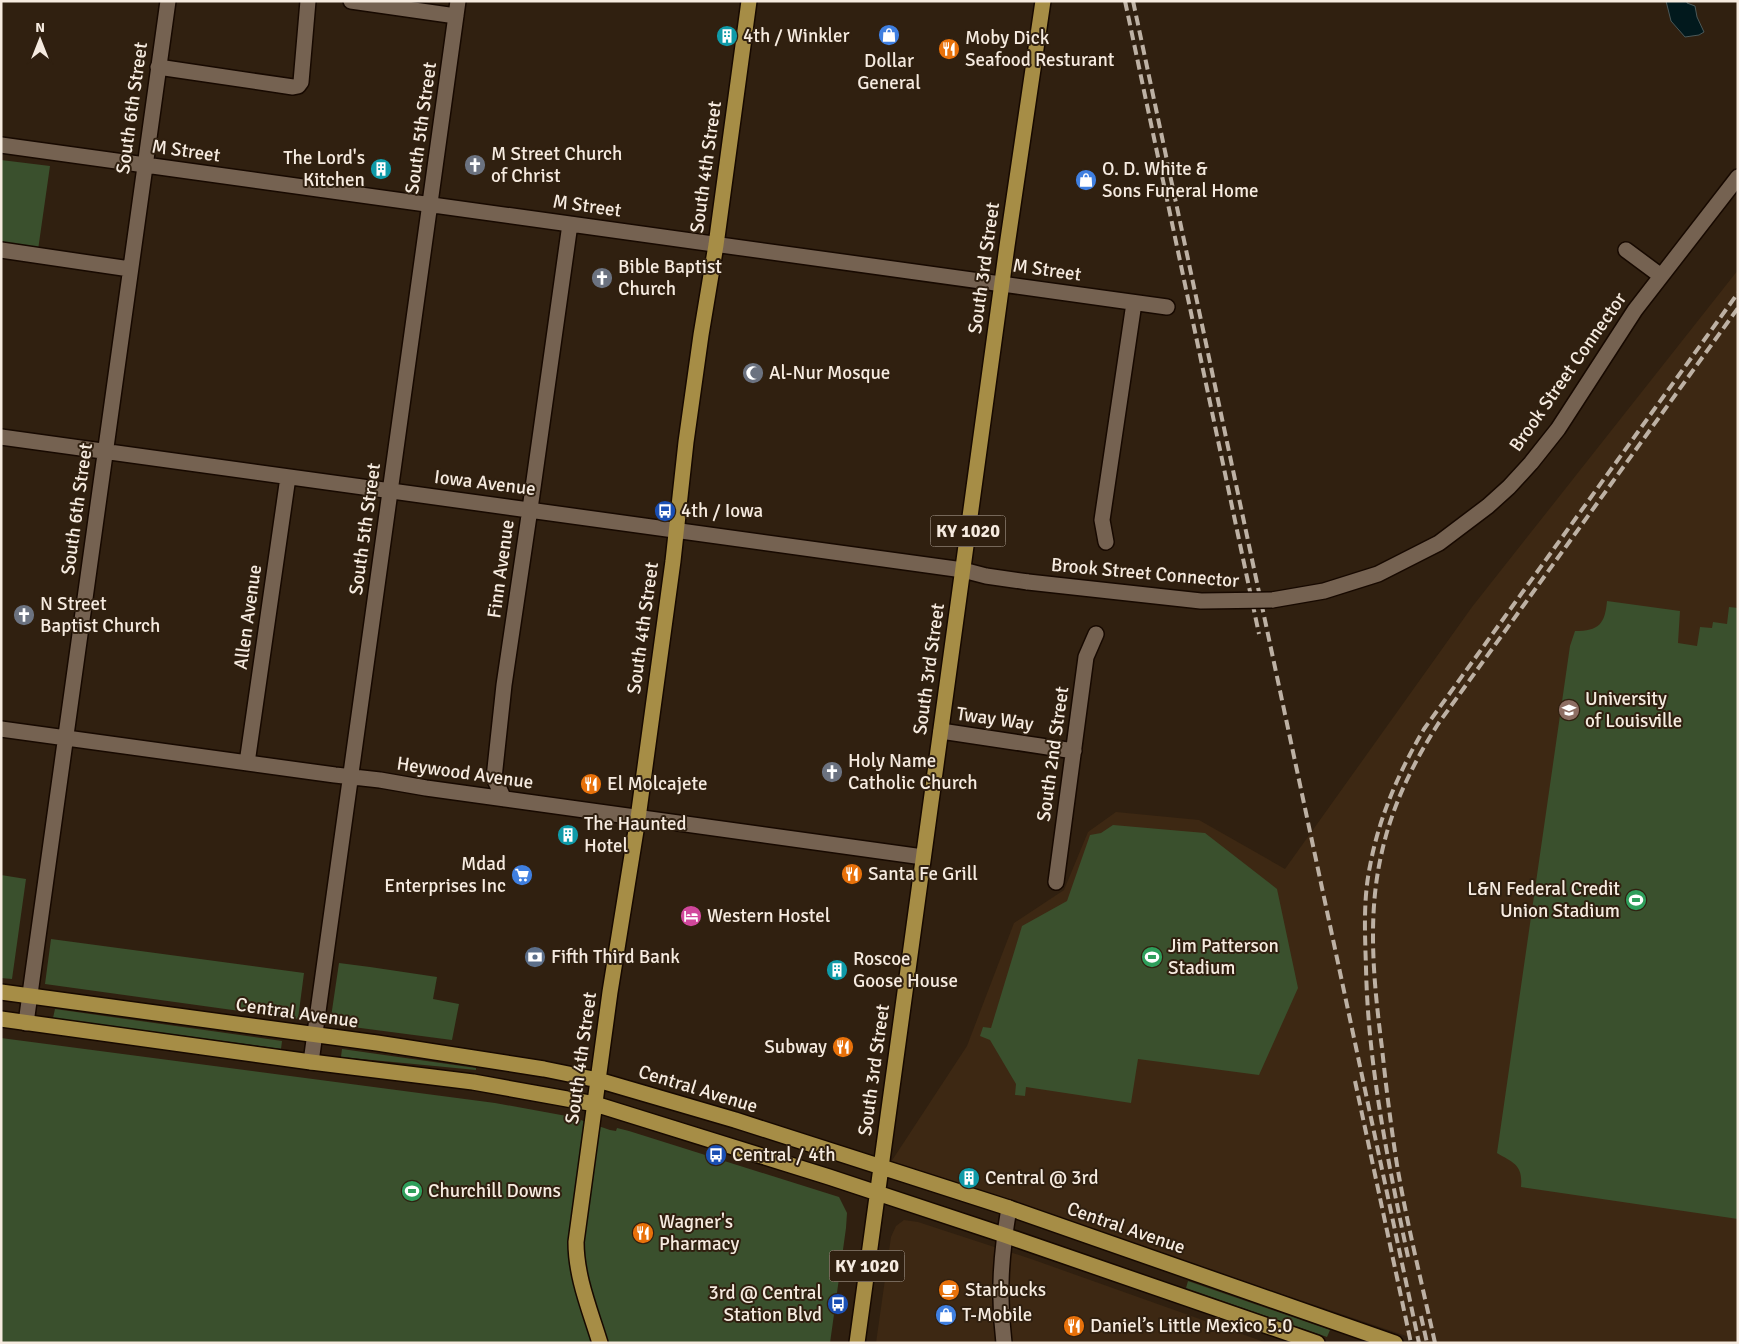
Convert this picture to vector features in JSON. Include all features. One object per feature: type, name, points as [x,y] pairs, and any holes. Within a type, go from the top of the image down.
[{"type":"main road","name":"South 4th Street","points":[[600,1343],[582,1286],[576,1260],[576,1242],[620,922],[638,818],[700,335],[716,245],[749,1]]},
{"type":"main road","name":"South 3rd Street","points":[[857,1343],[1002,284],[1043,1]]},
{"type":"main road","name":"Central Avenue","points":[[1,992],[464,1056],[598,1080],[672,1101],[1009,1208],[1395,1343]]},
{"type":"main road","points":[[1,1019],[311,1062],[472,1082],[595,1104],[1004,1235],[1317,1343]]},
{"type":"street","name":"South 6th Street","points":[[26,1023],[168,1]]},
{"type":"street","points":[[158,67],[294,87],[298,86],[300,82],[308,1]]},
{"type":"street","points":[[351,1],[457,8]]},
{"type":"street","name":"South 5th Street","points":[[311,1062],[352,777],[457,8]]},
{"type":"street","name":"M Street","points":[[1,145],[1167,307]]},
{"type":"street","name":"Brook Street Connector","points":[[963,570],[986,576],[1028,582],[1178,599],[1225,602],[1272,600],[1332,589],[1378,574],[1439,543],[1488,506],[1531,463],[1558,429],[1618,335],[1738,177]]},
{"type":"street","name":"Finn Avenue","points":[[504,799],[494,778],[504,685],[570,224]]},
{"type":"street","points":[[1,250],[130,269]]},
{"type":"street","points":[[1626,250],[1661,276]]},
{"type":"street","points":[[1106,542],[1102,520],[1134,303]]},
{"type":"street","name":"Iowa Avenue","points":[[1,437],[963,570]]},
{"type":"street","name":"Allen Avenue","points":[[247,763],[288,477]]},
{"type":"street","name":"South 2nd Street","points":[[1056,882],[1086,657],[1096,634]]},
{"type":"street","name":"Heywood Avenue","points":[[1,729],[923,857]]},
{"type":"street","name":"Tway Way","points":[[940,732],[1074,751]]},
{"type":"street","points":[[1004,1343],[1000,1288],[1004,1235],[1009,1208]]},
{"type":"shaded area","name":"University of Louisville","points":[[1738,270],[1738,1343],[1427,1343],[891,1162],[967,1046],[1014,923],[1064,890],[1088,832],[1116,812],[1199,820],[1285,869],[1472,607]]},
{"type":"shaded area","points":[[904,1220],[918,1222],[1034,1260],[1267,1343],[876,1343],[891,1237],[896,1226]]},
{"type":"green space","points":[[1,160],[50,166],[38,250],[1,246]]},
{"type":"green space","name":"L&N Federal Credit Union Stadium","points":[[1607,601],[1680,611],[1678,643],[1697,646],[1700,627],[1712,628],[1713,622],[1727,624],[1729,607],[1738,608],[1738,1219],[1521,1187],[1519,1169],[1513,1162],[1497,1153],[1570,646],[1575,631],[1590,630],[1599,625],[1605,615]]},
{"type":"green space","name":"Jim Patterson Stadium","points":[[1113,825],[1205,833],[1277,889],[1298,988],[1259,1075],[1138,1059],[1131,1103],[1026,1087],[1025,1096],[1015,1095],[1016,1084],[990,1040],[980,1036],[983,1027],[991,1028],[1022,926],[1067,901],[1090,835],[1101,833]]},
{"type":"green space","points":[[1,875],[26,879],[12,979],[1,978]]},
{"type":"green space","points":[[51,939],[304,973],[298,1019],[45,984]]},
{"type":"green space","points":[[339,963],[437,977],[433,999],[459,1004],[452,1040],[330,1024]]},
{"type":"green space","points":[[55,1009],[282,1041],[281,1049],[53,1018]]},
{"type":"green space","name":"Churchill Downs","points":[[1,1038],[495,1103],[572,1117],[610,1130],[616,1131],[617,1128],[629,1131],[839,1197],[847,1213],[830,1343],[1,1343]]},
{"type":"green space","points":[[342,1049],[476,1068],[476,1070],[341,1057]]},
{"type":"green space","points":[[1188,1281],[1330,1330],[1327,1337],[1186,1288]]},
{"type":"water","points":[[1666,1],[1687,1],[1687,3],[1695,6],[1697,17],[1704,32],[1699,35],[1685,37],[1671,21]]},
{"type":"railway","points":[[1125,1],[1259,634]]},
{"type":"railway","points":[[1133,1],[1419,1343]]},
{"type":"railway","points":[[1408,1257],[1380,1113],[1368,1004],[1365,904],[1374,848],[1384,812],[1398,778],[1424,729],[1738,293]]},
{"type":"railway","points":[[1435,1343],[1397,1165],[1376,1000],[1373,952],[1374,904],[1385,838],[1404,787],[1438,724],[1738,308]]},
{"type":"railway","points":[[1355,1081],[1411,1343]]},
{"type":"railway","points":[[1421,1316],[1427,1343]]},
{"type":"place","name":"Dollar General","points":[[889,35]]},
{"type":"place","name":"4th / Winkler","points":[[727,36]]},
{"type":"place","name":"Moby Dick Seafood Resturant","points":[[949,49]]},
{"type":"place","name":"M Street Church of Christ","points":[[475,165]]},
{"type":"place","name":"The Lord's Kitchen","points":[[381,169]]},
{"type":"place","name":"O. D. White & Sons Funeral Home","points":[[1086,180]]},
{"type":"place","name":"Bible Baptist Church","points":[[602,278]]},
{"type":"place","name":"Al-Nur Mosque","points":[[753,373]]},
{"type":"place","name":"4th / Iowa","points":[[665,511]]},
{"type":"place","name":"N Street Baptist Church","points":[[24,615]]},
{"type":"place","name":"University of Louisville","points":[[1569,710]]},
{"type":"place","name":"Holy Name Catholic Church","points":[[832,772]]},
{"type":"place","name":"El Molcajete","points":[[591,784]]},
{"type":"place","name":"The Haunted Hotel","points":[[568,835]]},
{"type":"place","name":"Santa Fe Grill","points":[[852,874]]},
{"type":"place","name":"Mdad Enterprises Inc","points":[[522,875]]},
{"type":"place","name":"L&N Federal Credit Union Stadium","points":[[1636,900]]},
{"type":"place","name":"Western Hostel","points":[[691,916]]},
{"type":"place","name":"Fifth Third Bank","points":[[535,957]]},
{"type":"place","name":"Jim Patterson Stadium","points":[[1152,957]]},
{"type":"place","name":"Roscoe Goose House","points":[[837,970]]},
{"type":"place","name":"Subway","points":[[843,1047]]},
{"type":"place","name":"Central / 4th","points":[[716,1155]]},
{"type":"place","name":"Central @ 3rd","points":[[969,1178]]},
{"type":"place","name":"Churchill Downs","points":[[412,1191]]},
{"type":"place","name":"Wagner's Pharmacy","points":[[643,1233]]},
{"type":"place","name":"Starbucks","points":[[949,1290]]},
{"type":"place","name":"3rd @ Central Station Blvd","points":[[838,1304]]},
{"type":"place","name":"T-Mobile","points":[[946,1315]]},
{"type":"place","name":"Daniel’s Little Mexico 5.0","points":[[1074,1326]]}]
